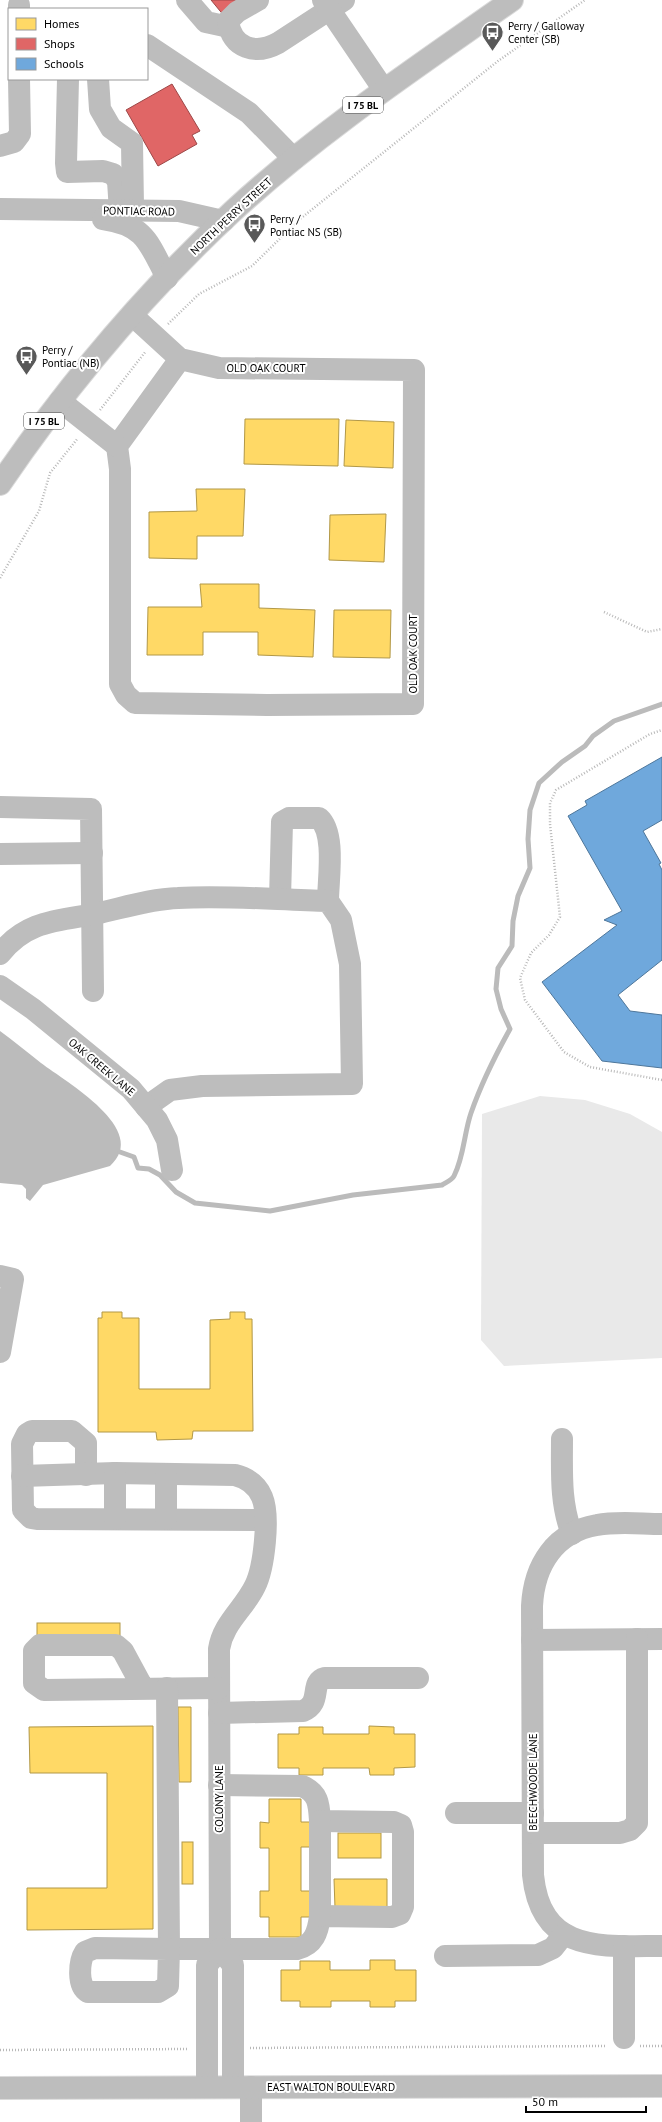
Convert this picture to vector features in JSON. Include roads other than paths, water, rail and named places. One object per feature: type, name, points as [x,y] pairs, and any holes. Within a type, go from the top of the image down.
[{"type":"street","points":[[187,0],[206,22],[229,27]]},
{"type":"street","points":[[258,0],[237,12],[228,21],[229,27],[237,40],[245,47],[258,49],[267,48],[332,3],[384,90]]},
{"type":"street","name":"NORTH PERRY STREET","points":[[0,484],[60,401],[167,278],[223,221],[294,159],[384,90],[504,2]]},
{"type":"street","points":[[148,46],[249,113],[294,159]]},
{"type":"street","points":[[0,146],[14,142],[20,134],[19,80]]},
{"type":"street","points":[[68,80],[67,172],[103,171],[113,174],[118,181],[127,211]]},
{"type":"street","points":[[98,80],[100,109],[111,128],[132,143],[127,211]]},
{"type":"street","name":"PONTIAC ROAD","points":[[0,210],[179,211],[223,221]]},
{"type":"street","name":"PONTIAC ROAD","points":[[77,210],[100,219],[129,225],[138,230],[150,247],[167,278]]},
{"type":"street","name":"OLD OAK COURT","points":[[117,446],[120,469],[120,684],[126,695],[136,703],[267,705],[413,704],[414,370],[220,368],[180,359],[133,316]]},
{"type":"street","points":[[60,401],[117,446],[180,359]]},
{"type":"street","points":[[0,807],[91,809],[94,914],[93,991]]},
{"type":"street","points":[[146,1107],[170,1090],[202,1086],[352,1084],[350,964],[341,920],[328,902],[329,841],[324,823],[319,818],[289,818],[282,822],[280,898]]},
{"type":"street","points":[[0,854],[92,853]]},
{"type":"street","points":[[0,954],[11,940],[45,922],[94,914],[134,904],[178,898],[280,898],[328,902]]},
{"type":"street","name":"OAK CREEK LANE","points":[[0,986],[33,1009],[131,1089],[157,1120],[167,1140],[172,1170]]},
{"type":"street","points":[[0,1276],[14,1279],[0,1352]]},
{"type":"street","points":[[86,1475],[86,1443],[72,1431],[38,1431],[32,1432],[23,1439],[23,1510],[31,1518],[265,1520]]},
{"type":"street","points":[[562,1439],[563,1505],[572,1534]]},
{"type":"street","points":[[115,1473],[115,1519]]},
{"type":"street","name":"COLONY LANE","points":[[22,1476],[115,1473],[226,1474],[241,1476],[252,1483],[260,1492],[264,1503],[265,1520],[264,1555],[259,1577],[251,1595],[224,1630],[219,1649],[220,1949]]},
{"type":"street","points":[[166,1474],[166,1520]]},
{"type":"street","name":"BEECHWOODE LANE","points":[[662,1524],[611,1523],[589,1527],[572,1534],[547,1555],[537,1574],[532,1596],[533,1875],[537,1897],[549,1919],[564,1934],[590,1945],[662,1946]]},
{"type":"street","points":[[456,1813],[620,1833],[630,1830],[636,1823],[637,1639]]},
{"type":"street","points":[[532,1640],[662,1639]]},
{"type":"street","points":[[143,1688],[123,1651],[116,1645],[40,1645],[34,1651],[33,1679],[34,1683],[40,1689],[111,1690],[143,1688],[219,1688]]},
{"type":"street","points":[[219,1713],[303,1711],[312,1706],[316,1697],[316,1685],[321,1679],[325,1678],[418,1678]]},
{"type":"street","points":[[167,1688],[169,1949],[303,1947],[315,1937],[320,1916],[320,1821],[317,1800],[310,1790],[302,1786],[219,1785]]},
{"type":"street","points":[[320,1821],[394,1822],[401,1825],[403,1832],[403,1907],[400,1914],[392,1916],[320,1916]]},
{"type":"street","points":[[445,1956],[538,1955],[553,1948],[564,1934]]},
{"type":"street","points":[[624,1946],[625,2044]]},
{"type":"street","points":[[220,1949],[233,1965],[233,2049],[251,2122]]},
{"type":"street","points":[[207,2087],[207,1965],[220,1949]]},
{"type":"street","name":"EAST WALTON BOULEVARD","points":[[0,2088],[662,2086]]},
{"type":"waterway","points":[[120,1152],[134,1157],[138,1168],[149,1169],[160,1175],[176,1192],[195,1203],[270,1211],[353,1195],[442,1185],[451,1180],[460,1161],[469,1121],[479,1091],[510,1029],[501,1009],[496,989],[498,968],[512,946],[513,921],[518,896],[530,868],[528,839],[530,810],[539,783],[562,762],[585,746],[593,736],[614,721],[662,704]]},
{"type":"place","name":"Perry / Galloway Center (SB)","points":[[493,52]]},
{"type":"place","name":"Perry / Pontiac NS (SB)","points":[[255,244]]},
{"type":"place","name":"Perry / Pontiac (NB)","points":[[27,376]]}]
